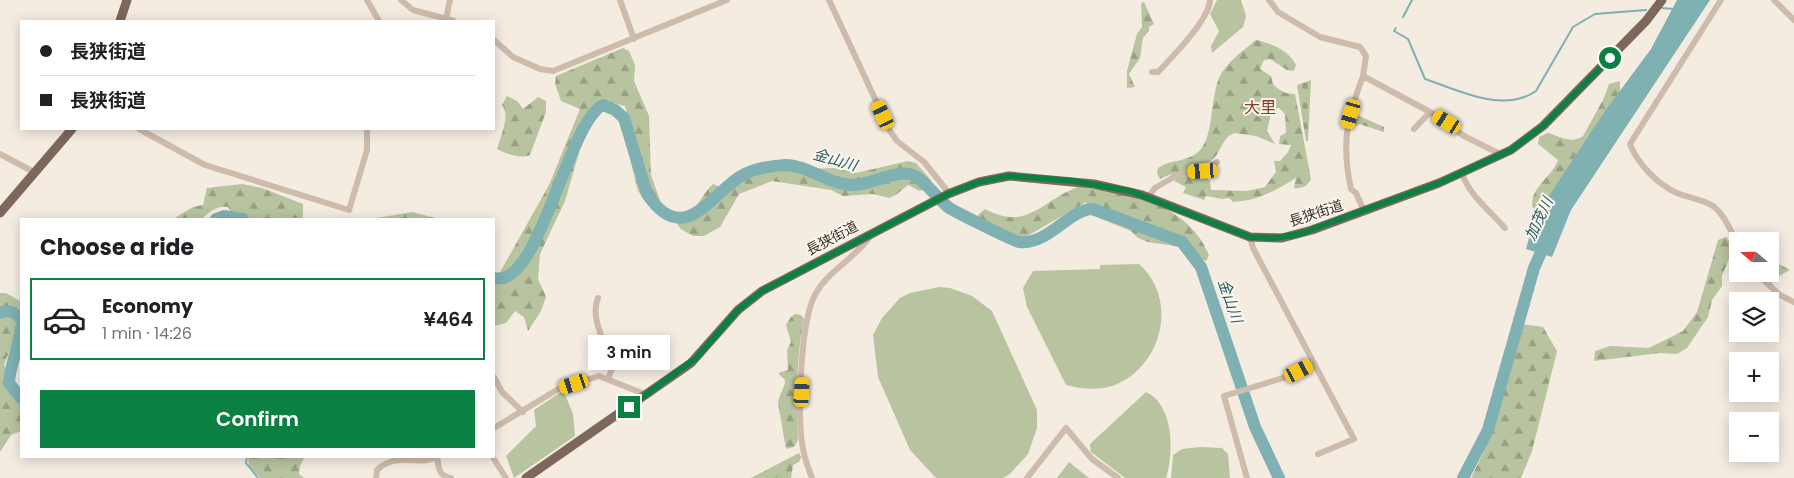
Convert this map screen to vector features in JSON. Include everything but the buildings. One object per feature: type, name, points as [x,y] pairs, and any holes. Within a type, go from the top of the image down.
[{"type":"main road","points":[[120,20],[127,0]]},
{"type":"main road","name":"長狭街道","points":[[526,478],[647,395],[696,358],[734,314],[753,297],[771,285],[948,193],[990,179],[1015,175],[1107,186],[1148,197],[1250,237],[1270,239],[1288,236],[1364,211],[1462,173],[1520,145],[1543,126],[1646,21],[1662,0]]},
{"type":"main road","points":[[0,213],[71,130]]},
{"type":"street","points":[[367,0],[378,20]]},
{"type":"street","points":[[401,0],[413,10],[450,20]]},
{"type":"street","points":[[446,19],[450,0]]},
{"type":"street","points":[[620,0],[634,38]]},
{"type":"street","points":[[495,41],[513,57],[540,69],[553,71],[727,0]]},
{"type":"street","points":[[828,0],[890,131],[897,141],[924,162],[948,193]]},
{"type":"street","points":[[1152,72],[1158,72],[1186,39],[1210,8],[1210,0]]},
{"type":"street","points":[[1269,0],[1278,12],[1320,38],[1360,47],[1366,56],[1364,76],[1347,127],[1344,145],[1351,188],[1364,211]]},
{"type":"street","points":[[1721,0],[1630,144],[1633,151],[1653,176],[1676,193],[1712,205],[1721,214],[1731,232]]},
{"type":"street","points":[[1774,0],[1794,20]]},
{"type":"street","points":[[1364,76],[1430,112],[1464,136],[1502,155]]},
{"type":"street","points":[[1414,129],[1430,112]]},
{"type":"street","points":[[140,130],[205,165],[349,210],[367,150],[367,130]]},
{"type":"street","points":[[0,154],[34,172]]},
{"type":"street","points":[[1148,197],[1155,188],[1177,176],[1203,171],[1217,162]]},
{"type":"street","points":[[1462,173],[1464,180],[1505,228]]},
{"type":"street","points":[[812,478],[802,447],[801,410],[805,338],[809,309],[820,288],[853,257],[873,232]]},
{"type":"street","points":[[1250,237],[1313,363],[1354,439],[1318,454]]},
{"type":"street","points":[[1766,282],[1780,295],[1794,302]]},
{"type":"street","points":[[598,298],[596,307],[598,327],[613,366],[608,379]]},
{"type":"street","points":[[1247,478],[1224,396],[1283,378],[1313,363]]},
{"type":"street","points":[[495,427],[560,388],[599,376],[647,395]]},
{"type":"street","points":[[495,379],[502,392],[523,412]]},
{"type":"street","points":[[1027,478],[1066,428],[1092,459],[1118,478]]},
{"type":"street","points":[[376,478],[377,470],[389,460],[425,461],[435,458]]},
{"type":"street","points":[[438,458],[441,474],[445,478],[451,478]]},
{"type":"street","points":[[493,458],[506,478]]},
{"type":"green space","points":[[1217,0],[1241,0],[1246,16],[1243,27],[1212,53],[1211,46],[1219,31],[1210,14]]},
{"type":"green space","points":[[1144,2],[1154,24],[1149,27],[1149,31],[1143,38],[1140,58],[1129,74],[1135,87],[1127,88],[1127,71],[1137,34],[1142,27],[1141,3]]},
{"type":"green space","points":[[1256,40],[1268,43],[1284,51],[1296,65],[1294,71],[1287,70],[1270,59],[1264,60],[1260,69],[1271,76],[1273,84],[1278,89],[1285,93],[1295,94],[1311,179],[1304,187],[1294,188],[1296,178],[1266,194],[1250,200],[1233,202],[1229,198],[1222,199],[1206,196],[1204,200],[1183,193],[1186,187],[1174,181],[1178,177],[1204,175],[1210,181],[1211,190],[1247,191],[1265,187],[1276,172],[1274,161],[1280,161],[1288,152],[1291,145],[1279,144],[1280,136],[1286,133],[1285,114],[1279,108],[1272,109],[1267,131],[1275,144],[1256,136],[1234,133],[1226,139],[1215,157],[1206,164],[1160,179],[1157,174],[1158,168],[1163,165],[1190,157],[1200,150],[1208,135],[1220,76],[1231,61]]},
{"type":"green space","points":[[623,48],[629,51],[635,65],[634,81],[649,116],[651,175],[662,206],[648,204],[638,191],[627,147],[630,124],[625,106],[613,103],[587,125],[565,201],[540,254],[538,279],[546,297],[541,311],[528,331],[524,317],[515,311],[506,323],[495,326],[495,273],[499,274],[549,185],[580,109],[561,101],[555,84],[556,76]]},
{"type":"green space","points":[[1311,80],[1308,141],[1306,141],[1297,85]]},
{"type":"green space","points":[[1620,81],[1620,96],[1549,213],[1534,212],[1533,197],[1558,160],[1538,144],[1539,137],[1548,133],[1570,140],[1583,136],[1604,98],[1609,84]]},
{"type":"green space","points":[[507,96],[517,101],[523,109],[538,97],[546,101],[546,112],[530,155],[514,155],[497,149],[505,121],[502,105]]},
{"type":"green space","points":[[1353,113],[1384,127],[1384,132],[1359,124],[1356,126],[1350,124]]},
{"type":"green space","points":[[787,159],[803,163],[808,177],[812,169],[834,168],[856,173],[908,161],[916,163],[931,180],[930,185],[920,191],[908,185],[889,198],[873,194],[843,196],[831,190],[772,181],[739,194],[720,227],[704,236],[693,236],[681,229],[675,221],[695,207],[713,184],[721,187],[752,169]]},
{"type":"green space","points":[[242,184],[262,188],[303,204],[303,218],[231,218],[231,212],[228,207],[220,207],[203,218],[175,218],[193,207],[203,205],[207,188]]},
{"type":"green space","points":[[1078,187],[1116,192],[1136,197],[1172,212],[1200,238],[1209,255],[1206,261],[1200,259],[1190,248],[1148,242],[1138,238],[1131,231],[1089,214],[1086,202],[1024,238],[1012,237],[980,219],[978,215],[985,209],[1000,215],[1024,216]]},
{"type":"green space","points":[[412,212],[435,218],[377,218]]},
{"type":"green space","points":[[1726,237],[1729,241],[1729,259],[1722,276],[1722,286],[1712,300],[1708,317],[1687,348],[1677,354],[1660,353],[1594,361],[1595,351],[1610,346],[1649,348],[1683,331],[1697,312],[1718,240]]},
{"type":"green space","points":[[1139,264],[1151,278],[1159,295],[1160,330],[1154,348],[1144,363],[1131,376],[1115,385],[1090,389],[1066,385],[1027,307],[1023,288],[1033,271],[1100,269],[1100,265]]},
{"type":"green space","points":[[1779,264],[1790,270],[1779,276]]},
{"type":"green space","points":[[939,287],[950,288],[972,296],[992,311],[1037,410],[1037,428],[1028,454],[1010,474],[1003,478],[936,478],[910,450],[878,377],[873,335],[882,318],[900,298],[910,293]]},
{"type":"green space","points":[[0,293],[6,293],[20,301],[19,327],[4,365],[14,385],[20,391],[20,431],[11,435],[0,452]]},
{"type":"green space","points":[[795,314],[801,315],[804,319],[799,349],[797,380],[798,440],[794,447],[786,449],[778,403],[785,380],[778,373],[788,370],[787,350],[791,342],[786,325]]},
{"type":"green space","points":[[1522,324],[1543,327],[1557,351],[1532,451],[1521,478],[1471,478],[1485,449]]},
{"type":"green space","points":[[561,392],[564,392],[573,414],[575,436],[514,478],[506,456],[536,426],[534,410]]},
{"type":"green space","points":[[1146,392],[1155,398],[1167,418],[1171,443],[1169,467],[1166,478],[1125,478],[1091,452],[1090,444]]},
{"type":"green space","points":[[1200,447],[1222,448],[1228,454],[1230,478],[1171,478],[1173,455],[1182,449]]},
{"type":"green space","points":[[799,453],[801,457],[799,462],[793,465],[791,478],[751,478]]},
{"type":"green space","points":[[248,458],[304,458],[299,474],[304,478],[260,478],[249,466]]},
{"type":"green space","points":[[1069,462],[1089,478],[1057,478]]},
{"type":"water","points":[[1677,0],[1710,0],[1571,210],[1552,257],[1526,249],[1535,217],[1605,111],[1651,49]]},
{"type":"waterway","points":[[1403,17],[1412,0]]},
{"type":"waterway","points":[[1662,8],[1673,9]]},
{"type":"waterway","points":[[1396,28],[1394,31],[1408,39],[1425,79],[1480,98],[1509,100],[1523,98],[1536,91],[1573,27],[1595,14],[1646,10]]},
{"type":"waterway","name":"金山川","points":[[495,278],[510,275],[525,259],[539,233],[577,141],[590,118],[603,105],[615,110],[624,118],[647,194],[660,209],[672,217],[683,218],[694,214],[738,178],[749,172],[785,165],[802,168],[835,182],[853,185],[894,175],[909,174],[924,183],[948,207],[1019,242],[1040,238],[1076,215],[1093,209],[1182,242],[1201,267],[1255,427],[1279,478]]},
{"type":"waterway","name":"金山川","points":[[219,218],[224,216],[237,218]]},
{"type":"waterway","name":"加茂川","points":[[1463,478],[1488,430],[1534,268],[1547,239]]},
{"type":"waterway","name":"金山川","points":[[0,313],[12,312],[20,318]]},
{"type":"waterway","name":"金山川","points":[[20,333],[9,383],[20,397]]},
{"type":"waterway","points":[[247,458],[246,463],[258,478]]},
{"type":"district","name":"大里","points":[[1260,107]]},
{"type":"route","points":[[629,407],[691,363],[743,305],[771,285],[931,202],[969,185],[996,177],[1015,175],[1107,186],[1148,197],[1250,237],[1264,239],[1282,238],[1312,230],[1439,183],[1502,155],[1520,145],[1543,126],[1610,58]]}]
